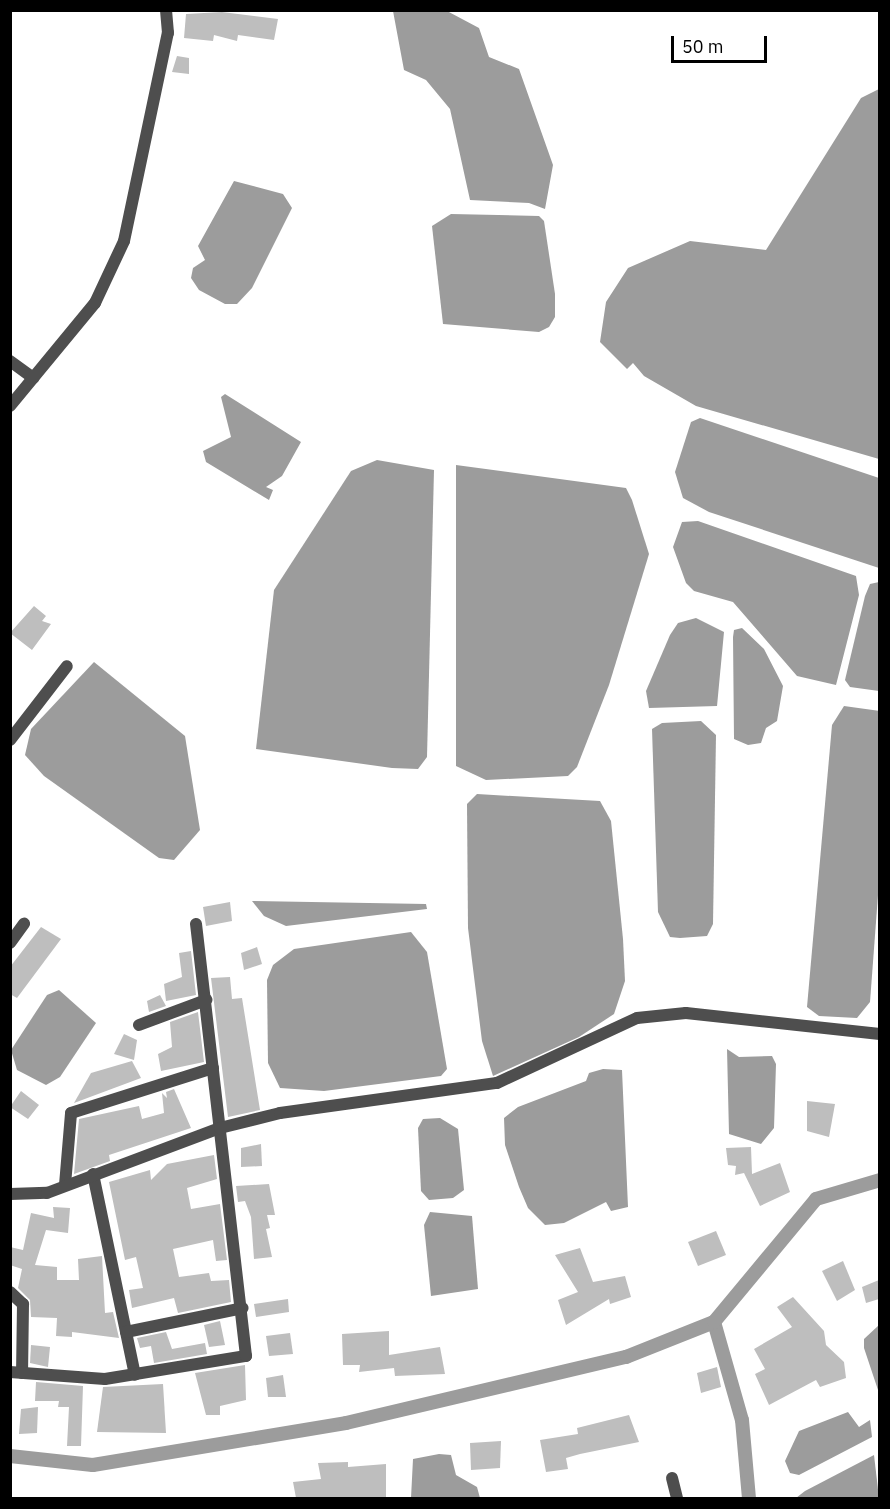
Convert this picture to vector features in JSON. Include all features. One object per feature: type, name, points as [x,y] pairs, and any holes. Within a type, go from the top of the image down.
[{"type":"street","points":[[10,406],[95,303],[124,241],[168,33],[166,10]]},
{"type":"street","points":[[10,361],[33,378]]},
{"type":"street","points":[[10,740],[67,666]]},
{"type":"street","points":[[10,944],[24,924]]},
{"type":"street","points":[[10,1292],[22,1298],[16,1373],[135,1376],[240,1360],[246,1348],[243,1308],[196,924]]},
{"type":"street","points":[[139,1025],[206,1000]]},
{"type":"street","points":[[10,1194],[47,1193],[220,1128],[280,1113],[497,1083],[637,1018],[686,1013],[879,1034]]},
{"type":"street","points":[[65,1185],[71,1113],[213,1068]]},
{"type":"street","points":[[93,1174],[135,1376]]},
{"type":"street","points":[[126,1332],[243,1308]]},
{"type":"street","points":[[672,1478],[677,1498]]},
{"type":"shaded area","points":[[393,11],[447,11],[479,28],[489,57],[519,69],[553,165],[545,209],[529,203],[470,200],[450,109],[426,80],[404,70]]},
{"type":"shaded area","points":[[879,89],[879,459],[696,406],[644,376],[633,363],[627,369],[600,342],[606,302],[628,268],[690,241],[766,250],[861,98]]},
{"type":"shaded area","points":[[234,181],[283,194],[292,208],[252,288],[237,304],[225,304],[199,290],[191,278],[193,268],[205,260],[198,246]]},
{"type":"shaded area","points":[[451,214],[539,216],[544,221],[555,294],[555,317],[549,327],[539,332],[443,324],[432,226]]},
{"type":"shaded area","points":[[225,394],[301,442],[282,476],[266,487],[273,490],[269,500],[206,462],[203,451],[231,437],[221,397]]},
{"type":"shaded area","points":[[700,418],[879,478],[879,568],[709,512],[683,498],[675,472],[691,422]]},
{"type":"shaded area","points":[[377,460],[434,470],[427,757],[418,769],[392,768],[256,749],[274,590],[351,471]]},
{"type":"shaded area","points":[[456,465],[626,488],[632,500],[649,554],[609,685],[577,767],[568,776],[486,780],[456,766]]},
{"type":"shaded area","points":[[698,521],[856,576],[859,595],[836,685],[797,676],[733,602],[694,591],[686,583],[673,547],[682,522]]},
{"type":"shaded area","points":[[880,582],[879,691],[850,687],[845,680],[865,596],[870,584]]},
{"type":"shaded area","points":[[696,618],[724,632],[717,706],[649,708],[646,691],[670,635],[678,623]]},
{"type":"shaded area","points":[[742,628],[764,649],[783,686],[777,721],[766,728],[761,743],[748,745],[734,739],[733,637],[734,630]]},
{"type":"shaded area","points":[[94,662],[185,736],[200,830],[174,860],[159,858],[44,776],[25,755],[31,729]]},
{"type":"shaded area","points":[[844,706],[880,711],[879,882],[870,1002],[857,1018],[819,1016],[807,1007],[832,725]]},
{"type":"shaded area","points":[[701,721],[716,735],[713,924],[707,936],[670,937],[658,912],[652,729],[662,723]]},
{"type":"shaded area","points":[[477,794],[600,801],[611,821],[623,939],[625,981],[614,1014],[579,1037],[493,1076],[482,1041],[468,928],[467,804]]},
{"type":"shaded area","points":[[252,901],[426,904],[427,909],[286,926],[264,916]]},
{"type":"shaded area","points":[[411,932],[427,952],[447,1069],[441,1076],[324,1091],[280,1088],[268,1063],[267,980],[273,965],[294,949]]},
{"type":"shaded area","points":[[59,990],[96,1023],[60,1077],[46,1085],[17,1070],[11,1050],[47,995]]},
{"type":"shaded area","points":[[727,1049],[739,1057],[772,1056],[776,1064],[774,1128],[761,1144],[729,1134]]},
{"type":"shaded area","points":[[603,1069],[622,1070],[628,1207],[611,1211],[606,1202],[564,1223],[545,1225],[528,1208],[519,1187],[505,1145],[504,1118],[518,1107],[586,1081],[589,1073]]},
{"type":"shaded area","points":[[440,1118],[458,1129],[464,1190],[453,1198],[429,1200],[421,1191],[418,1128],[423,1119]]},
{"type":"shaded area","points":[[430,1212],[472,1216],[478,1289],[431,1296],[424,1225]]},
{"type":"shaded area","points":[[879,1325],[879,1393],[864,1348],[864,1339]]},
{"type":"shaded area","points":[[848,1412],[859,1427],[870,1420],[872,1437],[799,1475],[790,1473],[785,1461],[799,1431]]},
{"type":"shaded area","points":[[439,1454],[451,1455],[456,1475],[477,1487],[480,1498],[411,1498],[413,1459]]},
{"type":"shaded area","points":[[874,1455],[879,1498],[796,1498],[805,1491]]},
{"type":"building","points":[[222,12],[278,19],[274,40],[238,35],[237,41],[214,35],[213,41],[184,38],[186,14]]},
{"type":"building","points":[[177,56],[189,58],[189,74],[172,72]]},
{"type":"building","points":[[34,606],[46,616],[42,621],[51,624],[32,650],[10,633]]},
{"type":"building","points":[[230,902],[232,921],[206,926],[203,907]]},
{"type":"building","points":[[41,927],[61,939],[17,998],[10,994],[10,967]]},
{"type":"building","points":[[257,947],[262,964],[244,970],[241,953]]},
{"type":"building","points":[[191,951],[196,995],[166,1001],[164,984],[182,977],[179,953]]},
{"type":"building","points":[[230,977],[232,999],[242,998],[260,1110],[228,1117],[211,978]]},
{"type":"building","points":[[160,995],[166,1006],[149,1012],[147,1001]]},
{"type":"building","points":[[198,1012],[204,1062],[161,1071],[158,1054],[172,1047],[170,1022]]},
{"type":"building","points":[[124,1034],[137,1040],[134,1060],[114,1054]]},
{"type":"building","points":[[132,1061],[141,1078],[74,1103],[91,1073]]},
{"type":"building","points":[[174,1089],[191,1128],[109,1155],[110,1161],[74,1174],[79,1119],[139,1106],[142,1119],[164,1113],[162,1093],[167,1098],[166,1092]]},
{"type":"building","points":[[21,1091],[39,1105],[28,1119],[10,1107]]},
{"type":"building","points":[[807,1101],[835,1104],[829,1137],[807,1131]]},
{"type":"building","points":[[261,1144],[262,1166],[241,1167],[241,1148]]},
{"type":"building","points":[[751,1147],[752,1174],[780,1163],[790,1192],[760,1206],[744,1173],[735,1175],[736,1166],[728,1165],[726,1148]]},
{"type":"building","points":[[214,1155],[217,1179],[187,1188],[191,1209],[220,1204],[227,1260],[216,1261],[213,1240],[173,1249],[179,1277],[209,1273],[211,1281],[229,1280],[231,1302],[178,1313],[174,1298],[132,1308],[129,1290],[143,1288],[136,1257],[125,1260],[109,1182],[150,1170],[151,1180],[167,1164]]},
{"type":"building","points":[[269,1184],[275,1215],[267,1215],[270,1228],[266,1229],[272,1257],[254,1259],[251,1217],[245,1201],[238,1202],[236,1186]]},
{"type":"building","points":[[53,1207],[70,1208],[68,1233],[46,1230],[35,1265],[57,1267],[57,1280],[79,1280],[78,1259],[102,1256],[105,1313],[113,1312],[119,1338],[72,1332],[72,1337],[56,1336],[57,1318],[31,1317],[30,1300],[18,1288],[22,1269],[10,1265],[10,1247],[23,1250],[31,1213],[54,1218]]},
{"type":"building","points":[[716,1231],[726,1255],[698,1266],[688,1242]]},
{"type":"building","points":[[580,1248],[593,1282],[625,1276],[631,1297],[610,1304],[609,1299],[566,1325],[558,1300],[578,1292],[555,1255]]},
{"type":"building","points":[[843,1261],[855,1290],[837,1301],[822,1271]]},
{"type":"building","points":[[879,1280],[879,1299],[866,1303],[862,1287]]},
{"type":"building","points":[[793,1297],[824,1331],[826,1345],[844,1362],[846,1378],[820,1387],[816,1380],[769,1405],[755,1374],[765,1369],[754,1349],[792,1327],[777,1307]]},
{"type":"building","points":[[288,1299],[289,1312],[256,1317],[254,1304]]},
{"type":"building","points":[[220,1321],[225,1345],[209,1347],[204,1325]]},
{"type":"building","points":[[389,1331],[389,1355],[440,1347],[445,1374],[395,1376],[394,1368],[359,1372],[360,1365],[343,1365],[342,1334]]},
{"type":"building","points":[[166,1332],[172,1349],[205,1343],[207,1354],[154,1363],[151,1346],[140,1348],[137,1338]]},
{"type":"building","points":[[290,1333],[293,1354],[269,1356],[266,1336]]},
{"type":"building","points":[[31,1345],[50,1347],[48,1367],[30,1363]]},
{"type":"building","points":[[245,1365],[246,1400],[220,1406],[220,1415],[206,1415],[195,1373]]},
{"type":"building","points":[[717,1367],[721,1387],[701,1393],[697,1373]]},
{"type":"building","points":[[283,1375],[286,1397],[268,1397],[266,1378]]},
{"type":"building","points":[[36,1382],[83,1386],[81,1446],[67,1446],[69,1407],[58,1407],[59,1401],[35,1401]]},
{"type":"building","points":[[163,1384],[166,1433],[97,1432],[103,1387]]},
{"type":"building","points":[[38,1407],[37,1433],[19,1434],[21,1409]]},
{"type":"building","points":[[629,1415],[639,1442],[566,1458],[568,1469],[546,1472],[540,1440],[578,1434],[577,1428]]},
{"type":"building","points":[[501,1441],[500,1468],[471,1470],[470,1443]]},
{"type":"building","points":[[348,1462],[348,1467],[386,1464],[386,1498],[296,1498],[293,1482],[321,1479],[318,1463]]},
{"type":"waterway","points":[[10,1456],[93,1465],[346,1423],[626,1357],[714,1322],[816,1199],[880,1180]]},
{"type":"waterway","points":[[714,1322],[742,1420],[749,1498]]}]
